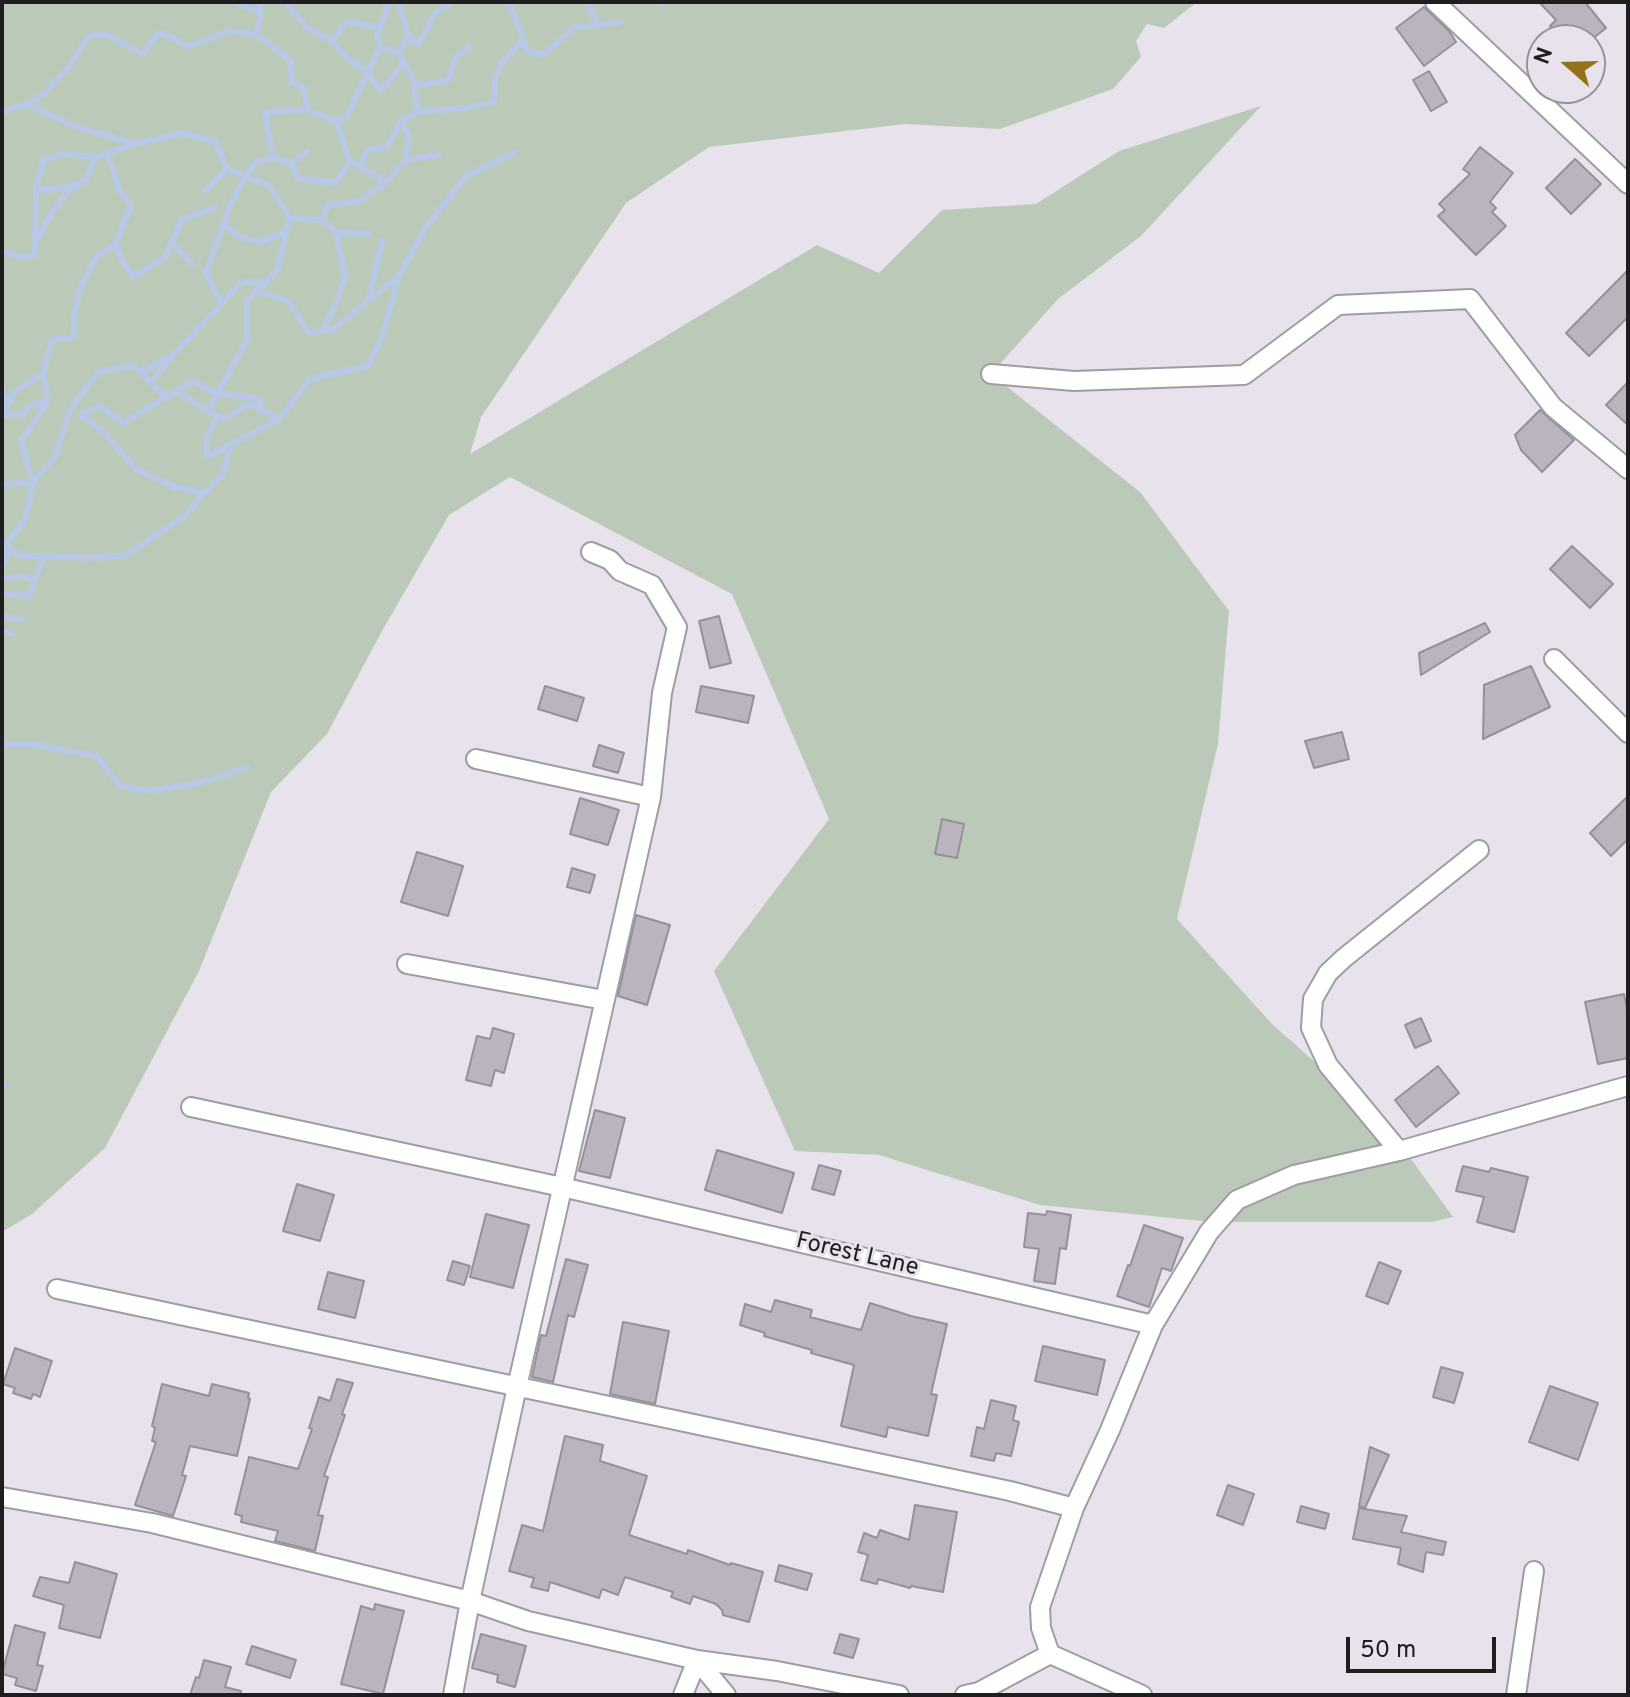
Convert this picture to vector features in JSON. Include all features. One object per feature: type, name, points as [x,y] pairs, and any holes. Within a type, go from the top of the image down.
[{"type":"street","points":[[1435,2],[1628,184]]},
{"type":"street","points":[[991,374],[1074,381],[1244,375],[1338,305],[1470,299],[1553,407],[1628,469]]},
{"type":"street","points":[[453,1695],[470,1601],[517,1387],[651,797],[662,693],[677,627],[652,585],[620,571],[610,560],[591,552]]},
{"type":"street","points":[[1554,659],[1628,733]]},
{"type":"street","points":[[476,759],[651,797]]},
{"type":"street","points":[[1399,1151],[1328,1065],[1311,1028],[1313,999],[1328,973],[1344,958],[1479,850]]},
{"type":"street","points":[[407,964],[604,1000]]},
{"type":"street","points":[[1142,1695],[1050,1654],[1041,1628],[1040,1607],[1074,1508],[1153,1325],[1209,1232],[1237,1200],[1294,1175],[1399,1151],[1628,1086]]},
{"type":"street","name":"Forest Lane","points":[[191,1107],[562,1187],[1153,1325]]},
{"type":"street","points":[[57,1289],[1010,1491],[1074,1508]]},
{"type":"street","points":[[2,1497],[152,1523],[470,1601],[528,1621],[697,1660],[777,1671],[899,1695]]},
{"type":"street","points":[[1516,1695],[1534,1571]]},
{"type":"street","points":[[965,1695],[979,1692],[1050,1654]]},
{"type":"street","points":[[683,1695],[697,1660]]},
{"type":"street","points":[[697,1660],[726,1695]]},
{"type":"green space","points":[[2,2],[1197,2],[1164,28],[1147,24],[1136,41],[1141,57],[1113,89],[1000,129],[905,124],[709,147],[626,203],[481,417],[470,454],[817,245],[879,273],[942,210],[1036,204],[1119,151],[1261,106],[1141,236],[1058,299],[991,374],[1140,492],[1229,611],[1218,744],[1177,919],[1272,1024],[1387,1126],[1453,1217],[1432,1222],[1213,1222],[1040,1205],[879,1155],[795,1151],[714,971],[829,819],[732,594],[510,477],[449,515],[327,734],[271,792],[199,971],[105,1148],[32,1214],[2,1232]]},
{"type":"building","points":[[1539,2],[1585,2],[1603,24],[1552,24],[1556,20]]},
{"type":"building","points":[[1424,7],[1456,42],[1424,66],[1396,28]]},
{"type":"building","points":[[1429,71],[1447,102],[1431,111],[1413,80]]},
{"type":"building","points":[[1480,147],[1513,173],[1490,202],[1496,208],[1492,212],[1506,226],[1476,255],[1438,216],[1445,210],[1439,204],[1470,174],[1463,169]]},
{"type":"building","points":[[1575,159],[1601,184],[1571,214],[1546,188]]},
{"type":"building","points":[[1628,270],[1628,317],[1589,356],[1566,333]]},
{"type":"building","points":[[1628,382],[1628,425],[1606,405]]},
{"type":"building","points":[[1540,410],[1574,440],[1542,472],[1521,450],[1515,435]]},
{"type":"building","points":[[1572,546],[1613,584],[1590,608],[1550,569]]},
{"type":"building","points":[[719,616],[731,663],[710,668],[699,621]]},
{"type":"building","points":[[1485,623],[1490,632],[1421,675],[1419,653]]},
{"type":"building","points":[[1531,666],[1550,707],[1483,739],[1484,685]]},
{"type":"building","points":[[545,686],[584,698],[577,721],[538,709]]},
{"type":"building","points":[[701,686],[754,696],[748,723],[696,712]]},
{"type":"building","points":[[1342,732],[1349,759],[1314,768],[1305,741]]},
{"type":"building","points":[[599,745],[624,753],[618,773],[593,766]]},
{"type":"building","points":[[1628,796],[1628,839],[1611,856],[1590,833]]},
{"type":"building","points":[[580,798],[619,810],[608,845],[570,834]]},
{"type":"building","points":[[942,819],[964,824],[957,858],[935,854]]},
{"type":"building","points":[[417,852],[463,866],[448,916],[401,902]]},
{"type":"building","points":[[572,868],[595,875],[590,893],[567,887]]},
{"type":"building","points":[[636,915],[670,925],[647,1005],[618,996]]},
{"type":"building","points":[[1624,994],[1628,1014],[1628,1058],[1598,1064],[1585,1002]]},
{"type":"building","points":[[1421,1018],[1431,1041],[1415,1048],[1405,1025]]},
{"type":"building","points":[[493,1028],[514,1034],[504,1073],[495,1070],[491,1086],[466,1080],[477,1036],[490,1039]]},
{"type":"building","points":[[1438,1066],[1459,1093],[1416,1127],[1395,1100]]},
{"type":"building","points":[[595,1110],[625,1118],[610,1178],[579,1171]]},
{"type":"building","points":[[717,1150],[794,1173],[782,1213],[705,1190]]},
{"type":"building","points":[[819,1165],[841,1171],[834,1195],[812,1189]]},
{"type":"building","points":[[1463,1166],[1489,1172],[1491,1168],[1528,1177],[1514,1232],[1477,1222],[1484,1197],[1456,1191]]},
{"type":"building","points":[[297,1184],[334,1195],[320,1241],[283,1231]]},
{"type":"building","points":[[1047,1211],[1071,1215],[1066,1249],[1060,1248],[1055,1284],[1034,1281],[1039,1249],[1024,1247],[1028,1213],[1046,1215]]},
{"type":"building","points":[[486,1214],[529,1225],[513,1288],[470,1277]]},
{"type":"building","points":[[1144,1225],[1183,1238],[1171,1271],[1162,1268],[1149,1307],[1117,1296]]},
{"type":"building","points":[[566,1259],[588,1265],[574,1317],[568,1315],[553,1382],[532,1377],[541,1335],[546,1336]]},
{"type":"building","points":[[453,1261],[470,1266],[464,1285],[447,1280]]},
{"type":"building","points":[[1379,1262],[1401,1271],[1388,1304],[1366,1296]]},
{"type":"building","points":[[328,1272],[364,1281],[355,1318],[318,1309]]},
{"type":"building","points":[[775,1300],[812,1310],[810,1317],[861,1330],[870,1303],[947,1324],[931,1394],[937,1395],[928,1436],[888,1427],[886,1437],[841,1426],[854,1365],[811,1353],[812,1350],[764,1336],[765,1333],[740,1325],[745,1304],[771,1312]]},
{"type":"building","points":[[623,1322],[669,1331],[655,1404],[610,1394]]},
{"type":"building","points":[[1043,1346],[1105,1360],[1097,1395],[1035,1381]]},
{"type":"building","points":[[15,1348],[52,1361],[40,1397],[33,1394],[31,1399],[13,1393],[15,1388],[3,1384]]},
{"type":"building","points":[[1441,1367],[1463,1373],[1454,1403],[1433,1397]]},
{"type":"building","points":[[337,1379],[353,1383],[324,1476],[328,1477],[318,1515],[323,1516],[315,1551],[275,1541],[278,1531],[241,1522],[242,1516],[235,1514],[249,1457],[298,1469],[319,1397],[330,1401]]},
{"type":"building","points":[[162,1384],[209,1396],[212,1384],[249,1393],[250,1399],[237,1456],[190,1446],[182,1475],[186,1476],[173,1516],[135,1505],[156,1442],[152,1441],[155,1428],[152,1426]]},
{"type":"building","points":[[1550,1386],[1598,1403],[1578,1460],[1529,1442]]},
{"type":"building","points":[[991,1400],[1016,1406],[1013,1420],[1019,1422],[1011,1456],[996,1453],[994,1461],[971,1456],[977,1427],[984,1429]]},
{"type":"building","points":[[565,1436],[603,1445],[600,1461],[647,1476],[629,1535],[687,1554],[688,1550],[730,1565],[763,1572],[749,1622],[723,1615],[716,1604],[693,1596],[690,1604],[671,1597],[673,1592],[625,1577],[618,1595],[602,1589],[599,1598],[550,1582],[548,1591],[531,1587],[534,1578],[509,1571],[522,1525],[543,1531]]},
{"type":"building","points":[[1370,1447],[1389,1455],[1365,1508],[1359,1506]]},
{"type":"building","points":[[1228,1485],[1254,1494],[1243,1525],[1217,1515]]},
{"type":"building","points":[[915,1505],[957,1512],[943,1592],[910,1588],[878,1579],[877,1584],[861,1580],[868,1555],[858,1552],[864,1533],[877,1538],[880,1530],[909,1540]]},
{"type":"building","points":[[1301,1506],[1329,1514],[1325,1529],[1297,1522]]},
{"type":"building","points":[[1359,1508],[1407,1516],[1401,1532],[1446,1542],[1443,1555],[1426,1552],[1423,1572],[1398,1564],[1401,1548],[1353,1539]]},
{"type":"building","points":[[75,1562],[117,1574],[100,1638],[59,1628],[64,1605],[33,1596],[40,1577],[69,1583]]},
{"type":"building","points":[[779,1565],[812,1574],[807,1590],[775,1581]]},
{"type":"building","points":[[375,1604],[404,1611],[383,1694],[341,1684],[361,1606],[374,1610]]},
{"type":"building","points":[[15,1625],[45,1633],[37,1665],[43,1666],[36,1691],[15,1685],[17,1678],[2,1674]]},
{"type":"building","points":[[481,1634],[526,1646],[515,1687],[497,1682],[498,1675],[472,1668]]},
{"type":"building","points":[[840,1634],[859,1639],[853,1658],[834,1653]]},
{"type":"building","points":[[252,1646],[296,1660],[290,1678],[246,1664]]},
{"type":"building","points":[[204,1660],[231,1667],[225,1687],[241,1691],[240,1695],[190,1695]]},
{"type":"waterway","points":[[235,2],[261,13]]},
{"type":"waterway","points":[[259,2],[261,13],[256,34],[290,60],[292,82],[304,88],[307,110]]},
{"type":"waterway","points":[[286,2],[305,26],[331,41],[347,22],[380,27]]},
{"type":"waterway","points":[[380,47],[377,36],[386,2]]},
{"type":"waterway","points":[[221,303],[206,273],[230,205],[246,176],[256,162],[273,158],[265,112],[307,110],[337,122],[347,116],[380,47],[398,53],[409,36],[399,7],[402,2]]},
{"type":"waterway","points":[[409,36],[418,45],[435,13],[452,2]]},
{"type":"waterway","points":[[508,2],[527,51],[542,55],[576,27],[597,25]]},
{"type":"waterway","points":[[588,2],[597,25],[620,22]]},
{"type":"waterway","points":[[27,104],[45,93],[69,67],[88,36],[106,34],[142,54],[160,32],[188,46],[230,31],[256,34]]},
{"type":"waterway","points":[[398,53],[414,80],[417,112],[464,108],[494,102],[495,79],[501,64],[523,40]]},
{"type":"waterway","points":[[331,41],[368,73],[381,91],[404,63]]},
{"type":"waterway","points":[[414,86],[448,80],[456,57],[469,47]]},
{"type":"waterway","points":[[2,112],[27,104],[77,127],[135,144],[181,133],[215,141],[227,169],[270,186],[290,218]]},
{"type":"waterway","points":[[406,160],[409,136],[401,121],[417,112]]},
{"type":"waterway","points":[[350,162],[361,167],[367,150],[387,147],[401,121]]},
{"type":"waterway","points":[[292,163],[297,178],[335,183],[350,162],[337,122]]},
{"type":"waterway","points":[[2,251],[20,257],[34,257],[35,243],[53,211],[67,193],[87,179],[95,157],[135,144]]},
{"type":"waterway","points":[[273,158],[292,163],[307,152]]},
{"type":"waterway","points":[[2,489],[6,484],[33,482],[21,441],[48,401],[43,373],[52,340],[74,337],[74,316],[80,288],[97,256],[115,244],[131,206],[118,188],[107,153]]},
{"type":"waterway","points":[[217,416],[207,437],[207,457],[279,419],[310,379],[368,366],[382,337],[399,276],[426,227],[466,176],[514,153]]},
{"type":"waterway","points":[[35,239],[36,189],[43,160],[62,154],[95,157]]},
{"type":"waterway","points":[[322,220],[328,205],[360,201],[386,182],[406,160],[439,155]]},
{"type":"waterway","points":[[361,167],[386,182]]},
{"type":"waterway","points":[[206,190],[227,169]]},
{"type":"waterway","points":[[36,189],[51,190],[77,184]]},
{"type":"waterway","points":[[115,244],[133,277],[165,257],[182,220],[215,207]]},
{"type":"waterway","points":[[176,391],[208,411],[247,340],[247,301],[277,270],[290,218],[322,220],[336,232],[369,234]]},
{"type":"waterway","points":[[223,223],[238,237],[261,242],[287,231]]},
{"type":"waterway","points":[[322,331],[345,277],[336,232]]},
{"type":"waterway","points":[[369,299],[382,240]]},
{"type":"waterway","points":[[172,243],[193,265]]},
{"type":"waterway","points":[[257,291],[289,301],[308,332],[332,330],[399,276]]},
{"type":"waterway","points":[[142,372],[175,353],[242,282],[266,282]]},
{"type":"waterway","points":[[151,382],[172,356]]},
{"type":"waterway","points":[[2,550],[26,518],[33,482],[54,459],[71,408],[99,371],[134,366],[166,397]]},
{"type":"waterway","points":[[2,413],[15,392],[43,373]]},
{"type":"waterway","points":[[80,415],[100,406],[123,423],[193,381],[216,393],[259,399],[263,411]]},
{"type":"waterway","points":[[2,389],[7,404]]},
{"type":"waterway","points":[[2,415],[22,415],[30,406],[48,401]]},
{"type":"waterway","points":[[208,411],[224,419],[250,404],[279,419]]},
{"type":"waterway","points":[[81,415],[101,430],[136,469],[175,487],[206,493]]},
{"type":"waterway","points":[[8,549],[23,556],[97,558],[126,555],[183,517],[223,474],[231,446]]},
{"type":"waterway","points":[[2,570],[9,547]]},
{"type":"waterway","points":[[2,579],[21,576],[35,580],[43,557]]},
{"type":"waterway","points":[[2,594],[29,596],[35,580]]},
{"type":"waterway","points":[[2,617],[22,619]]},
{"type":"waterway","points":[[2,633],[12,633]]},
{"type":"waterway","points":[[2,744],[30,744],[97,756],[120,786],[147,791],[200,783],[247,767]]}]
